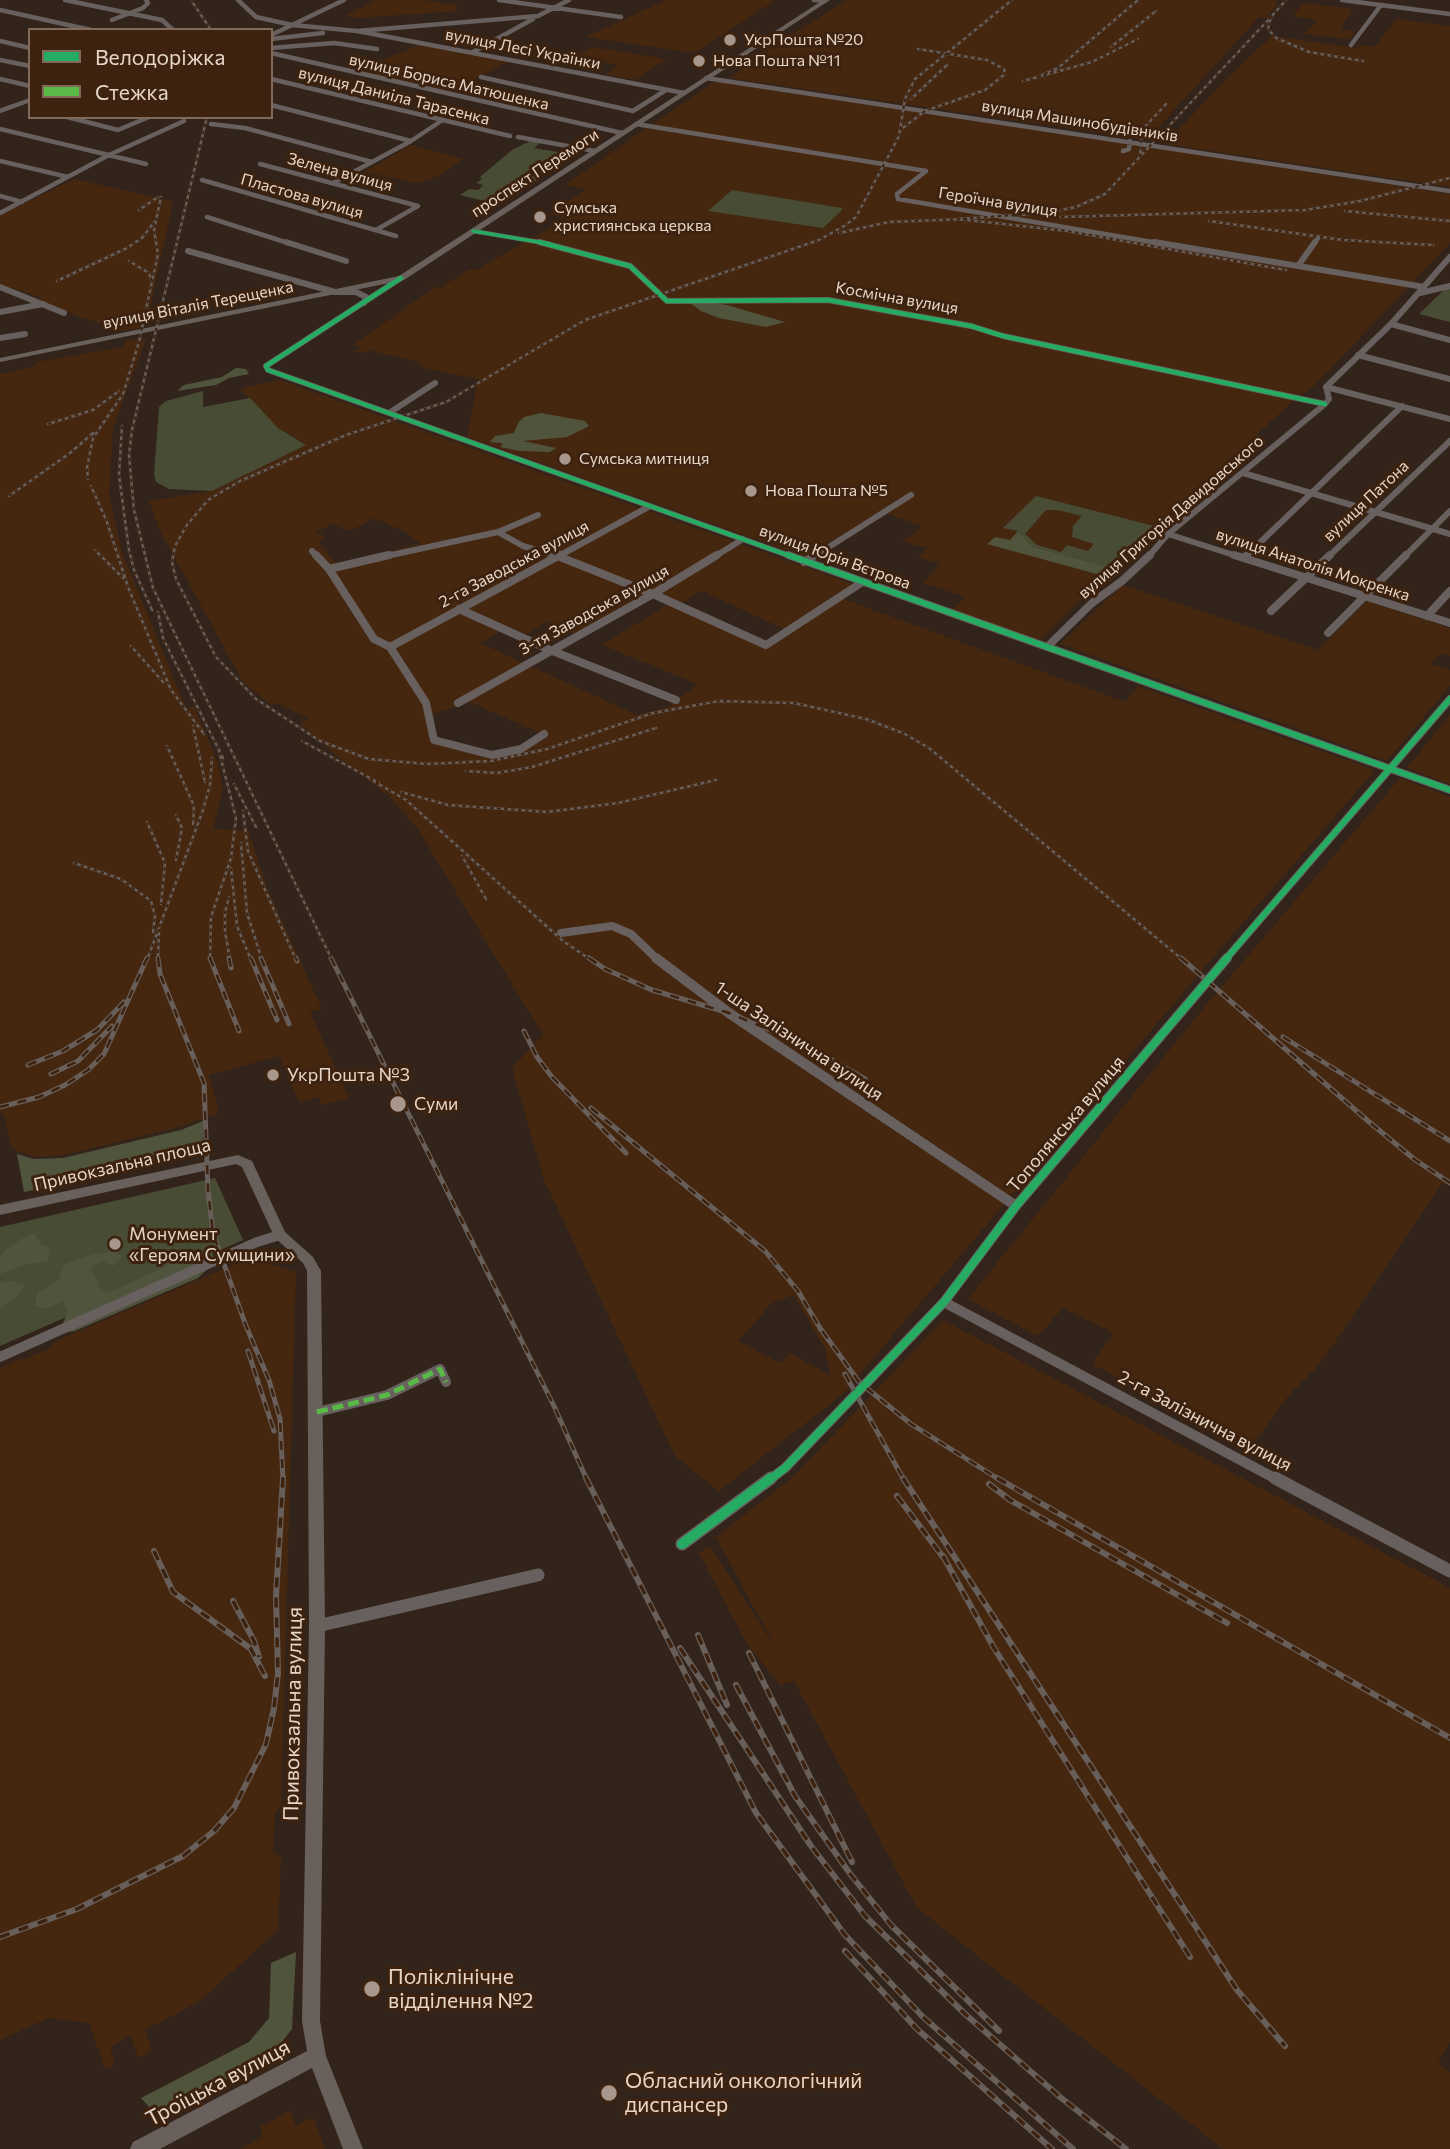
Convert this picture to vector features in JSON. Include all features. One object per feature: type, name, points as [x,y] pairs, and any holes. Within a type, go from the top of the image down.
[{"type":"main road","name":"проспект Перемоги","points":[[401,278],[826,1]]},
{"type":"main road","name":"вулиця Віталія Терещенка","points":[[0,360],[401,278]]},
{"type":"main road","name":"Привокзальна площа","points":[[0,1210],[231,1158],[247,1164],[280,1235],[308,1260],[314,1271]]},
{"type":"main road","name":"Привокзальна вулиця","points":[[314,1271],[317,1626],[312,2021],[317,2056],[354,2149]]},
{"type":"main road","name":"Троїцька вулиця","points":[[140,2149],[317,2056]]},
{"type":"street","points":[[65,0],[162,20],[171,28]]},
{"type":"street","points":[[238,0],[256,18],[292,26],[338,30],[357,31],[538,16]]},
{"type":"street","points":[[273,36],[344,0]]},
{"type":"street","points":[[499,0],[621,18]]},
{"type":"street","points":[[473,52],[569,0]]},
{"type":"street","name":"проспект Перемоги","points":[[814,0],[826,1]]},
{"type":"street","points":[[1342,0],[1450,14]]},
{"type":"street","points":[[112,20],[131,13],[147,2]]},
{"type":"street","points":[[1351,46],[1381,5]]},
{"type":"street","points":[[0,10],[81,28]]},
{"type":"street","points":[[273,37],[338,30]]},
{"type":"street","name":"вулиця Лесі Українки","points":[[357,31],[684,93]]},
{"type":"street","points":[[0,41],[28,48]]},
{"type":"street","points":[[273,51],[334,43],[377,49]]},
{"type":"street","name":"вулиця Бориса Матюшенка","points":[[273,51],[622,133]]},
{"type":"street","points":[[0,60],[28,66]]},
{"type":"street","points":[[481,77],[633,111],[666,90]]},
{"type":"street","name":"вулиця Машинобудівників","points":[[706,78],[1450,191]]},
{"type":"street","points":[[0,79],[28,86]]},
{"type":"street","name":"вулиця Даниіла Тарасенка","points":[[273,79],[510,136]]},
{"type":"street","points":[[273,88],[286,82]]},
{"type":"street","points":[[0,111],[28,101]]},
{"type":"street","points":[[16,105],[28,108]]},
{"type":"street","points":[[273,105],[411,141]]},
{"type":"street","points":[[75,119],[118,130],[144,119]]},
{"type":"street","points":[[0,213],[109,155],[184,121],[175,119]]},
{"type":"street","points":[[334,183],[411,141],[441,121]]},
{"type":"street","points":[[211,124],[245,128],[372,162]]},
{"type":"street","name":"Героїчна вулиця","points":[[636,124],[926,172],[897,194],[903,200],[1298,266],[1422,290]]},
{"type":"street","points":[[0,129],[146,164]]},
{"type":"street","points":[[518,137],[595,151]]},
{"type":"street","points":[[1123,151],[1129,149],[1130,141]]},
{"type":"street","points":[[0,161],[68,177]]},
{"type":"street","name":"Зелена вулиця","points":[[260,164],[418,206],[376,230]]},
{"type":"street","name":"Пластова вулиця","points":[[202,180],[396,236]]},
{"type":"street","points":[[0,197],[22,202]]},
{"type":"street","points":[[206,217],[346,261]]},
{"type":"street","name":"Космічна вулиця","points":[[473,231],[552,244],[630,266],[667,300],[828,300],[971,326],[1003,336],[1325,404]]},
{"type":"street","points":[[1298,266],[1318,239]]},
{"type":"street","points":[[188,251],[335,292],[362,294],[366,297],[364,303]]},
{"type":"street","points":[[1325,404],[1327,390],[1358,355],[1391,324],[1450,257]]},
{"type":"street","name":"проспект Перемоги","points":[[268,370],[266,366],[401,278]]},
{"type":"street","points":[[1422,290],[1450,286]]},
{"type":"street","points":[[0,287],[64,313]]},
{"type":"street","points":[[0,312],[43,304]]},
{"type":"street","points":[[1391,324],[1450,340]]},
{"type":"street","points":[[0,338],[24,334]]},
{"type":"street","points":[[1358,355],[1450,379]]},
{"type":"street","name":"вулиця Юрія Вєтрова","points":[[268,370],[861,583],[1450,790]]},
{"type":"street","points":[[389,413],[435,383]]},
{"type":"street","points":[[1275,392],[1327,390],[1450,419]]},
{"type":"street","name":"вулиця Григорія Давидовського","points":[[1047,647],[1166,537],[1325,404]]},
{"type":"street","points":[[1244,558],[1314,494],[1402,406]]},
{"type":"street","name":"вулиця Патона","points":[[1271,611],[1450,440]]},
{"type":"street","points":[[1243,472],[1450,534]]},
{"type":"street","points":[[804,562],[911,495]]},
{"type":"street","name":"2-га Заводська вулиця","points":[[390,647],[650,506]]},
{"type":"street","points":[[1328,633],[1450,511]]},
{"type":"street","points":[[329,569],[474,535],[498,532],[538,515]]},
{"type":"street","points":[[498,532],[523,546],[559,556],[653,594],[766,645],[861,583]]},
{"type":"street","name":"вулиця Анатолія Мокренка","points":[[1166,537],[1244,558],[1450,623]]},
{"type":"street","name":"3-тя Заводська вулиця","points":[[458,703],[653,594],[743,539]]},
{"type":"street","points":[[312,551],[329,569],[374,639],[390,647],[426,703],[433,740],[492,755],[521,749],[544,734]]},
{"type":"street","points":[[1427,616],[1450,590]]},
{"type":"street","points":[[459,609],[550,650],[676,699]]},
{"type":"street","name":"Тополянська вулиця","points":[[682,1544],[785,1468],[944,1302],[1016,1206],[1450,699]]},
{"type":"street","name":"1-ша Залізнична вулиця","points":[[561,933],[612,926],[631,934],[663,965],[729,1013],[1016,1206]]},
{"type":"street","points":[[0,1356],[257,1242],[280,1235]]},
{"type":"street","name":"2-га Залізнична вулиця","points":[[944,1302],[1450,1571]]},
{"type":"street","points":[[317,1412],[387,1395],[440,1369],[446,1382]]},
{"type":"street","points":[[317,1626],[538,1575]]},
{"type":"shaded area","points":[[377,0],[423,0],[457,5],[458,11],[357,18],[344,16]]},
{"type":"shaded area","points":[[666,0],[776,0],[700,50],[688,52],[586,37]]},
{"type":"shaded area","points":[[848,0],[1276,0],[1277,4],[1267,18],[1259,17],[1147,140],[730,78],[787,37]]},
{"type":"shaded area","points":[[1303,3],[1353,9],[1340,29],[1355,31],[1349,39],[1304,34],[1318,20],[1293,16]]},
{"type":"shaded area","points":[[1396,19],[1450,26],[1450,187],[1165,144],[1228,77],[1272,36],[1357,48],[1359,45],[1375,47]]},
{"type":"shaded area","points":[[421,44],[510,61],[448,91],[354,71]]},
{"type":"shaded area","points":[[592,47],[667,59],[635,80],[606,74],[619,65],[574,56]]},
{"type":"shaded area","points":[[717,80],[1450,194],[1450,243],[1315,385],[1294,400],[1104,576],[1041,640],[950,611],[966,597],[923,583],[940,564],[919,557],[927,548],[903,542],[922,526],[880,511],[806,557],[467,437],[478,379],[419,367],[422,363],[368,350],[363,353],[355,351],[361,347],[352,345],[433,289],[428,286],[440,288],[469,269],[476,270],[566,219],[549,214],[586,189],[564,185]]},
{"type":"shaded area","points":[[411,145],[463,159],[438,176],[418,183],[364,172]]},
{"type":"shaded area","points":[[75,179],[173,202],[146,326],[123,331],[41,301],[40,297],[0,284],[0,215]]},
{"type":"shaded area","points":[[146,339],[113,428],[109,496],[122,552],[186,708],[194,706],[218,763],[223,789],[213,829],[248,830],[267,888],[322,1009],[310,1012],[349,1098],[322,1105],[319,1097],[299,1102],[279,1056],[209,1075],[219,1113],[180,1127],[63,1155],[36,1157],[12,1149],[3,1113],[0,1114],[0,374],[30,368],[36,362],[124,347],[126,340]]},
{"type":"shaded area","points":[[280,380],[853,584],[835,596],[1125,702],[1138,686],[1375,770],[844,1393],[719,1491],[675,1456],[544,1180],[512,1068],[543,1035],[417,828],[389,796],[340,759],[300,723],[308,718],[276,703],[271,705],[243,682],[160,531],[149,501],[212,491],[306,444],[278,428],[240,389]],"holes":[[[374,518],[406,532],[420,544],[336,564],[318,541],[325,537],[316,532],[332,524],[350,531]],[[702,591],[784,629],[762,644],[678,605]],[[653,594],[670,603],[602,645],[698,684],[668,707],[637,715],[480,643],[509,626],[526,634],[547,622],[577,635]],[[470,702],[543,734],[521,749],[492,755],[434,740],[429,715]],[[794,1295],[825,1349],[831,1376],[790,1353],[780,1363],[738,1341],[772,1303]]]},
{"type":"shaded area","points":[[1123,585],[1318,650],[1367,601],[1450,628],[1450,656],[1441,653],[1431,664],[1450,670],[1450,686],[1387,761],[1060,644]]},
{"type":"shaded area","points":[[1450,715],[1450,784],[1407,768]]},
{"type":"shaded area","points":[[1400,778],[1450,797],[1450,1186],[1442,1183],[1320,1364],[1288,1396],[1251,1447],[1092,1364],[1114,1333],[1063,1308],[1038,1336],[968,1299],[1201,1011]]},
{"type":"shaded area","points":[[249,1258],[296,1272],[281,1806],[275,1813],[273,1852],[281,1857],[278,1930],[200,2001],[145,2030],[152,2051],[139,2058],[130,2036],[110,2047],[115,2064],[105,2069],[89,2023],[48,2018],[0,2040],[0,1368],[51,1348],[54,1342]]},
{"type":"shaded area","points":[[943,1320],[1450,1588],[1450,2042],[1438,2063],[1450,2072],[1450,2149],[1223,2149],[917,1908],[794,1681],[780,1685],[747,1644],[699,1553],[710,1546],[778,1652],[716,1537],[793,1477]]},
{"type":"shaded area","points":[[290,2111],[296,2126],[313,2117],[325,2149],[241,2149],[263,2137],[260,2127]]},
{"type":"green space","points":[[530,141],[540,143],[534,148],[575,155],[516,194],[506,193],[488,202],[460,195],[469,189],[478,190],[483,185],[476,183],[482,179],[480,177],[512,150]]},
{"type":"green space","points":[[732,190],[842,210],[823,228],[708,211]]},
{"type":"green space","points":[[1450,287],[1450,322],[1419,314]]},
{"type":"green space","points":[[702,301],[727,305],[785,322],[766,327],[719,318],[690,303]]},
{"type":"green space","points":[[236,368],[246,369],[249,374],[229,378],[216,385],[177,391],[184,385],[222,377]]},
{"type":"green space","points":[[203,391],[203,407],[250,398],[278,428],[306,445],[212,491],[169,489],[156,482],[154,475],[159,407],[166,401]]},
{"type":"green space","points":[[541,413],[585,421],[589,426],[567,437],[523,441],[556,448],[550,452],[520,451],[500,447],[503,444],[501,443],[490,442],[495,436],[514,433],[524,417]]},
{"type":"green space","points":[[1036,496],[1158,527],[1113,568],[1033,547],[1018,531],[1003,528]],"holes":[[[1046,510],[1082,516],[1073,526],[1072,537],[1094,544],[1088,551],[1067,545],[1061,552],[1037,545],[1025,534]]]},
{"type":"green space","points":[[1018,531],[1033,547],[1113,568],[1104,576],[987,544],[995,537],[1010,540]]},
{"type":"green space","points":[[203,1121],[203,1152],[24,1192],[17,1154],[34,1159],[63,1158],[181,1130]]},
{"type":"green space","points":[[215,1178],[243,1240],[0,1346],[0,1227]]},
{"type":"green space","points":[[29,1234],[35,1234],[41,1244],[50,1248],[47,1262],[28,1264],[0,1274],[0,1257],[4,1251]]},
{"type":"green space","points":[[207,1248],[212,1250],[214,1263],[198,1278],[75,1331],[62,1333],[60,1329],[68,1312],[63,1301],[46,1309],[35,1306],[37,1293],[59,1280],[63,1265],[93,1254],[115,1251],[122,1257],[113,1266],[102,1261],[91,1267],[99,1281],[97,1286],[105,1292]]},
{"type":"green space","points":[[11,1281],[26,1285],[15,1298],[0,1308],[0,1284]]},
{"type":"green space","points":[[296,1952],[292,2029],[270,2057],[157,2116],[141,2098],[249,2042],[269,2018],[271,1963]]},
{"type":"railway","points":[[191,0],[210,28]]},
{"type":"railway","points":[[946,54],[1012,0]]},
{"type":"railway","points":[[1039,77],[1058,68],[1138,0]]},
{"type":"railway","points":[[1271,17],[1286,0]]},
{"type":"railway","points":[[1111,47],[1156,11]]},
{"type":"railway","points":[[1140,157],[1271,17]]},
{"type":"railway","points":[[1271,17],[1268,29],[1276,38],[1309,52],[1363,61]]},
{"type":"railway","points":[[1039,77],[1092,62],[1138,39]]},
{"type":"railway","points":[[918,49],[946,54]]},
{"type":"railway","points":[[900,130],[925,111],[985,90],[1005,74],[1004,69],[987,60],[946,54]]},
{"type":"railway","points":[[946,54],[915,79],[905,99],[899,136],[856,217],[844,226],[819,240],[585,320],[446,402],[346,435],[240,481],[208,500],[187,525],[175,546],[172,562],[176,579],[216,657],[256,699],[320,741],[369,759],[427,764],[491,761],[547,749],[653,713],[719,701],[794,703],[866,719],[903,733],[929,748],[1183,960]]},
{"type":"railway","points":[[911,99],[947,65]]},
{"type":"railway","points":[[1023,81],[1039,77]]},
{"type":"railway","points":[[1140,157],[1142,130],[1166,104]]},
{"type":"railway","points":[[207,119],[132,430],[129,455],[134,510],[153,588],[332,960]]},
{"type":"railway","points":[[960,219],[958,219],[1047,213],[1076,207],[1105,194],[1140,157]]},
{"type":"railway","points":[[1061,217],[1305,210],[1360,201],[1450,178]]},
{"type":"railway","points":[[139,210],[158,197]]},
{"type":"railway","points":[[152,282],[158,254],[154,230],[161,197]]},
{"type":"railway","points":[[1345,211],[1450,221]]},
{"type":"railway","points":[[839,233],[889,222],[960,219]]},
{"type":"railway","points":[[960,219],[1067,231],[1286,270]]},
{"type":"railway","points":[[960,219],[967,219]]},
{"type":"railway","points":[[57,281],[127,248],[142,238],[155,221]]},
{"type":"railway","points":[[1209,221],[1343,240],[1433,245]]},
{"type":"railway","points":[[129,261],[149,273],[152,282]]},
{"type":"railway","points":[[88,479],[87,468],[93,438],[123,394],[139,342],[152,282]]},
{"type":"railway","points":[[48,424],[93,410],[119,391]]},
{"type":"railway","points":[[122,426],[119,475],[129,550],[134,570],[152,610]]},
{"type":"railway","points":[[9,496],[70,453],[93,433]]},
{"type":"railway","points":[[91,486],[107,522],[128,587],[171,690],[204,734]]},
{"type":"railway","points":[[95,550],[123,578]]},
{"type":"railway","points":[[158,612],[163,638],[223,758]]},
{"type":"railway","points":[[131,646],[163,682]]},
{"type":"railway","points":[[193,726],[205,782]]},
{"type":"railway","points":[[466,771],[497,773],[532,767],[656,728]]},
{"type":"railway","points":[[302,741],[379,783]]},
{"type":"railway","points":[[167,746],[194,806],[193,824]]},
{"type":"railway","points":[[210,958],[211,917],[231,858],[236,818],[219,751]]},
{"type":"railway","points":[[147,960],[203,810],[210,785],[212,758]]},
{"type":"railway","points":[[370,779],[406,800],[563,941],[591,960]]},
{"type":"railway","points":[[401,792],[448,805],[547,812],[618,803],[716,780]]},
{"type":"railway","points":[[234,784],[256,827]]},
{"type":"railway","points":[[243,811],[248,851],[296,960]]},
{"type":"railway","points":[[176,815],[182,828],[176,860]]},
{"type":"railway","points":[[147,822],[165,863],[161,904]]},
{"type":"railway","points":[[241,843],[247,913],[262,960]]},
{"type":"railway","points":[[462,856],[486,899]]},
{"type":"railway","points":[[74,863],[121,879],[151,901],[155,916],[153,932]]},
{"type":"railway","points":[[231,868],[237,926],[251,960]]},
{"type":"railway","points":[[229,897],[225,913],[225,931],[230,960]]},
{"type":"railway","points":[[158,958],[159,929]]},
{"type":"railway","points":[[0,1107],[39,1097],[65,1085],[88,1070],[104,1054],[147,958]]},
{"type":"railway","points":[[158,958],[160,974],[204,1083],[208,1190],[213,1233],[246,1326],[269,1380],[280,1419],[283,1479]]},
{"type":"railway","points":[[210,958],[239,1031]]},
{"type":"railway","points":[[229,958],[231,968]]},
{"type":"railway","points":[[251,958],[277,1020]]},
{"type":"railway","points":[[261,958],[289,1024]]},
{"type":"railway","points":[[331,958],[554,1406],[587,1480]]},
{"type":"railway","points":[[589,958],[605,969],[652,990],[729,1013],[804,1044],[865,1079]]},
{"type":"railway","points":[[1181,958],[1368,1121],[1414,1159],[1450,1183]]},
{"type":"railway","points":[[28,1065],[63,1051],[97,1030],[124,1002]]},
{"type":"railway","points":[[51,1074],[78,1061],[112,1026]]},
{"type":"railway","points":[[524,1031],[537,1057],[552,1077],[626,1153]]},
{"type":"railway","points":[[1283,1037],[1450,1141]]},
{"type":"railway","points":[[591,1108],[765,1251],[798,1291],[820,1328],[859,1382],[911,1424],[1000,1480]]},
{"type":"railway","points":[[248,1351],[274,1431]]},
{"type":"railway","points":[[845,1374],[904,1480]]},
{"type":"railway","points":[[903,1478],[1237,1990],[1285,2046]]},
{"type":"railway","points":[[997,1478],[1450,1738]]},
{"type":"railway","points":[[0,1937],[77,1909],[183,1856],[214,1831],[234,1808],[266,1744],[274,1708],[278,1673],[276,1596],[283,1479]]},
{"type":"railway","points":[[587,1480],[756,1813],[845,1935],[923,2017],[1073,2149]]},
{"type":"railway","points":[[989,1484],[1010,1500],[1227,1623]]},
{"type":"railway","points":[[897,1496],[943,1557]]},
{"type":"railway","points":[[154,1551],[173,1592],[251,1649],[265,1676]]},
{"type":"railway","points":[[943,1556],[994,1648],[1190,1957]]},
{"type":"railway","points":[[233,1601],[254,1641],[259,1657]]},
{"type":"railway","points":[[698,1635],[727,1705]]},
{"type":"railway","points":[[680,1648],[811,1846],[865,1916],[965,2014],[1060,2097],[1126,2149]]},
{"type":"railway","points":[[749,1653],[852,1862]]},
{"type":"railway","points":[[736,1685],[795,1796],[851,1875],[891,1925],[999,2031]]},
{"type":"railway","points":[[845,1951],[917,2029],[1052,2149]]},
{"type":"marked path","points":[[317,1412],[387,1395],[440,1369],[446,1382]]},
{"type":"cycle path","points":[[473,231],[552,244],[630,266],[667,301],[828,300],[971,326],[1003,336],[1325,404]]},
{"type":"cycle path","points":[[401,278],[266,366],[268,370],[1450,790]]},
{"type":"cycle path","points":[[682,1544],[785,1468],[944,1302],[1016,1206],[1450,699]]},
{"type":"place","name":"УкрПошта №20","points":[[730,40]]},
{"type":"place","name":"Нова Пошта №11","points":[[699,61]]},
{"type":"place","name":"Сумська християнська церква","points":[[540,217]]},
{"type":"place","name":"Сумська митниця","points":[[565,459]]},
{"type":"place","name":"Нова Пошта №5","points":[[751,491]]},
{"type":"place","name":"УкрПошта №3","points":[[273,1075]]},
{"type":"place","name":"Суми","points":[[398,1104]]},
{"type":"place","name":"Монумент «Героям Сумщини»","points":[[115,1244]]},
{"type":"place","name":"Поліклінічне відділення №2","points":[[372,1989]]},
{"type":"place","name":"Обласний онкологічний диспансер","points":[[609,2093]]}]
